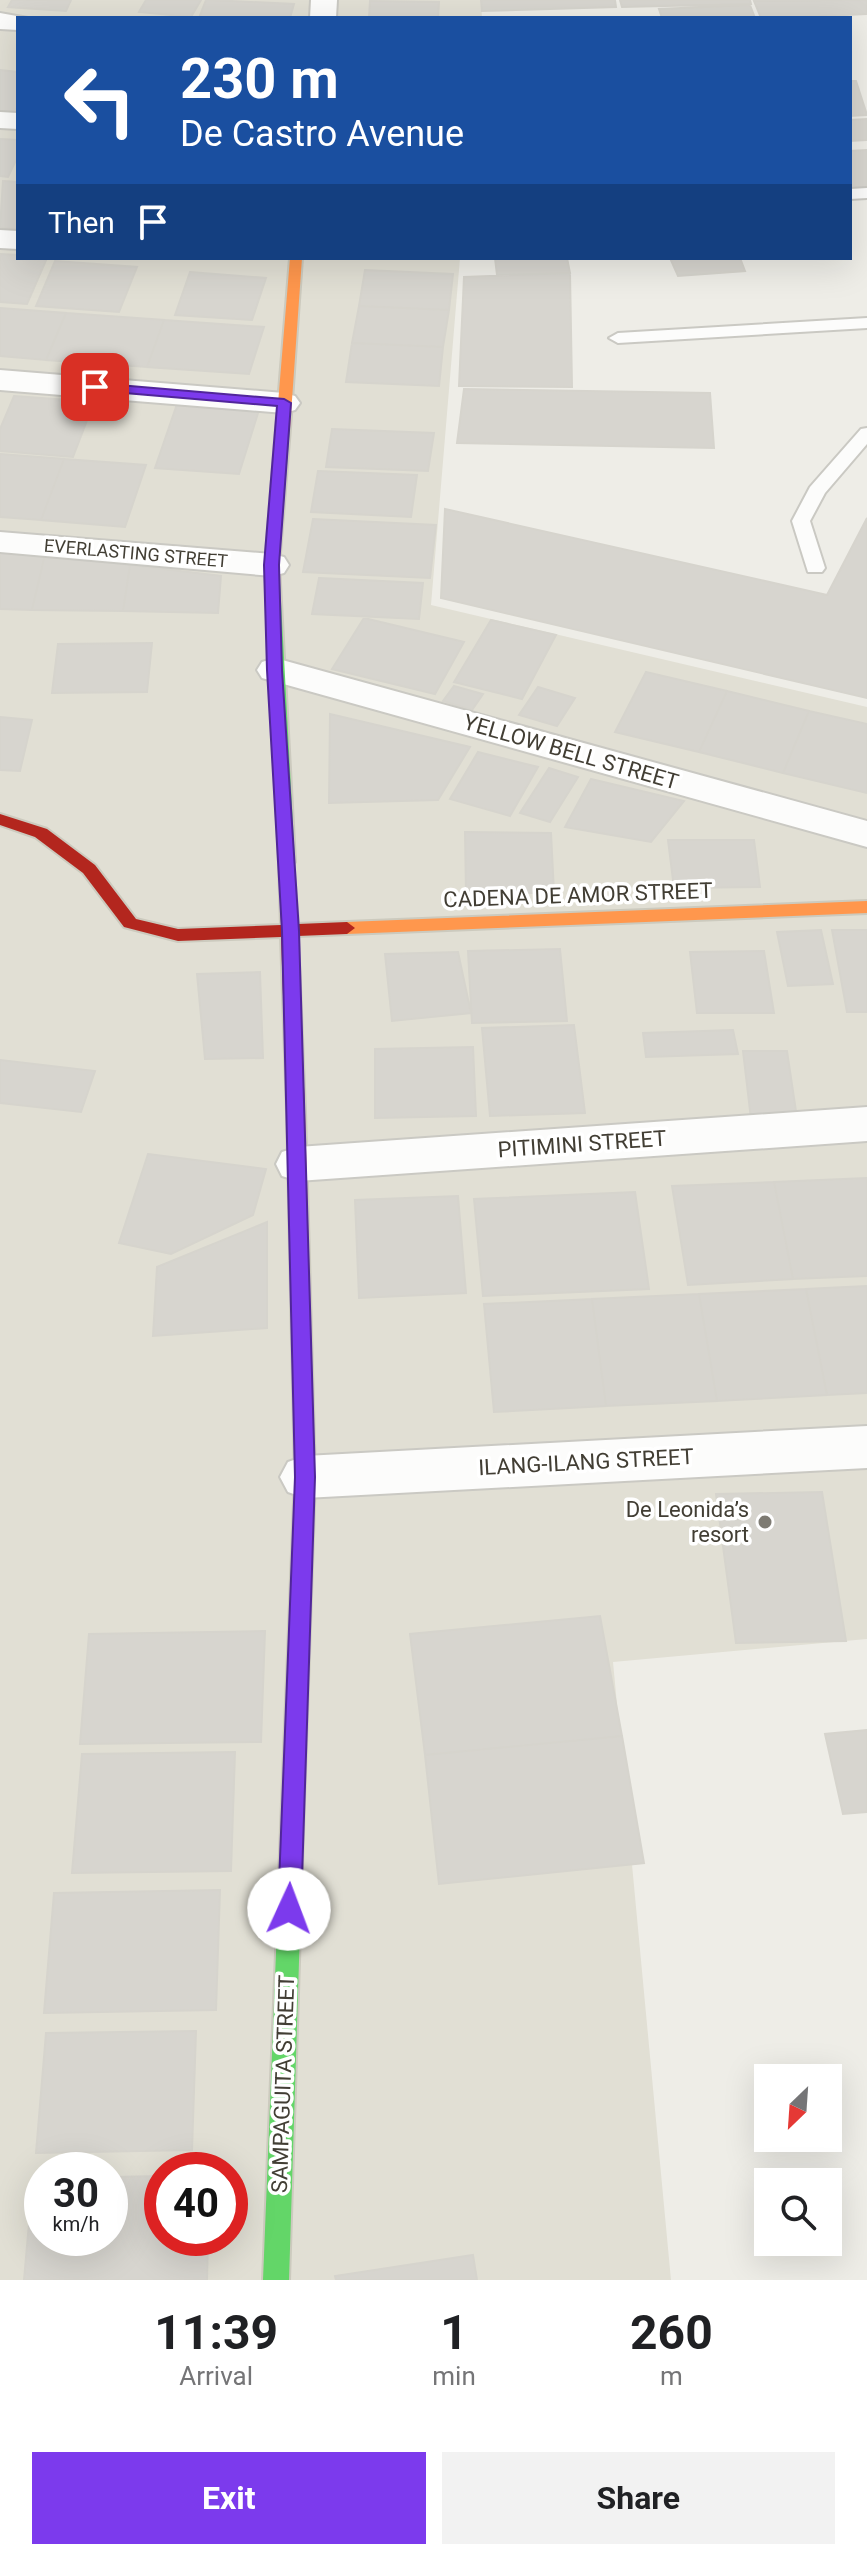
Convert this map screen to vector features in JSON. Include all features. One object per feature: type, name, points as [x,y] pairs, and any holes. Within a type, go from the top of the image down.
[{"type":"street","name":"SAMPAGUITA STREET","points":[[276,2280],[305,1477],[291,931],[275,670],[272,565],[296,260]]},
{"type":"street","points":[[0,380],[284,403]]},
{"type":"street","name":"EVERLASTING STREET","points":[[0,542],[272,565]]},
{"type":"street","name":"YELLOW BELL STREET","points":[[275,670],[867,834]]},
{"type":"street","name":"CADENA DE AMOR STREET","points":[[0,819],[41,833],[89,869],[130,923],[178,935],[867,907]]},
{"type":"street","name":"PITIMINI STREET","points":[[298,1164],[867,1124]]},
{"type":"street","name":"ILANG-ILANG STREET","points":[[305,1477],[867,1447]]},
{"type":"lane","points":[[618,338],[867,323]]},
{"type":"lane","points":[[815,568],[801,521],[817,491],[867,433]]},
{"type":"shaded area","points":[[0,0],[481,0],[482,16],[16,16],[16,260],[460,260],[431,605],[867,707],[867,1639],[613,1662],[671,2280],[0,2280]]},
{"type":"building","points":[[12,0],[71,0],[66,11],[8,7]]},
{"type":"building","points":[[146,0],[201,0],[192,16],[139,12]]},
{"type":"building","points":[[206,0],[294,4],[291,16],[200,16]]},
{"type":"building","points":[[481,0],[615,0],[616,7],[482,11]]},
{"type":"building","points":[[620,0],[750,0],[751,4],[622,7]]},
{"type":"building","points":[[867,0],[867,14],[760,16],[754,1]]},
{"type":"building","points":[[370,1],[439,2],[438,16],[369,16]]},
{"type":"building","points":[[750,5],[754,16],[661,16],[659,9]]},
{"type":"building","points":[[0,70],[16,72],[16,109],[13,114],[0,113]]},
{"type":"building","points":[[852,81],[856,81],[867,115],[852,116]]},
{"type":"building","points":[[867,119],[867,140],[852,141],[852,120]]},
{"type":"building","points":[[0,139],[16,140],[16,160],[8,177],[0,176]]},
{"type":"building","points":[[867,150],[867,189],[852,189],[852,151]]},
{"type":"building","points":[[3,181],[16,182],[16,229],[0,228]]},
{"type":"building","points":[[0,254],[16,255],[16,260],[46,260],[27,304],[0,302]]},
{"type":"building","points":[[495,260],[567,260],[570,273],[497,275]]},
{"type":"building","points":[[671,260],[741,260],[745,271],[678,276]]},
{"type":"building","points":[[55,261],[137,267],[119,312],[36,306]]},
{"type":"building","points":[[365,270],[453,274],[449,310],[359,306]]},
{"type":"building","points":[[190,272],[266,278],[252,320],[175,315]]},
{"type":"building","points":[[570,273],[572,387],[459,386],[464,277]]},
{"type":"building","points":[[359,306],[449,310],[443,347],[352,343]]},
{"type":"building","points":[[0,308],[66,313],[46,360],[0,356]]},
{"type":"building","points":[[66,313],[164,320],[147,367],[46,360]]},
{"type":"building","points":[[164,320],[264,327],[249,374],[147,367]]},
{"type":"building","points":[[352,343],[443,347],[439,386],[346,382]]},
{"type":"building","points":[[464,389],[710,393],[714,448],[457,443]]},
{"type":"building","points":[[14,396],[94,402],[73,457],[0,451],[0,429]]},
{"type":"building","points":[[177,404],[259,410],[239,474],[155,468]]},
{"type":"building","points":[[332,429],[434,433],[428,471],[326,467]]},
{"type":"building","points":[[0,454],[64,459],[41,520],[0,517]]},
{"type":"building","points":[[64,459],[146,465],[125,527],[41,520]]},
{"type":"building","points":[[318,471],[417,475],[411,517],[311,512]]},
{"type":"building","points":[[445,509],[827,595],[867,518],[867,698],[441,598]]},
{"type":"building","points":[[313,519],[436,525],[430,578],[303,572]]},
{"type":"building","points":[[0,553],[45,554],[32,610],[0,609]]},
{"type":"building","points":[[45,554],[130,565],[123,611],[32,610]]},
{"type":"building","points":[[130,565],[221,576],[218,613],[123,611]]},
{"type":"building","points":[[319,578],[423,583],[419,619],[312,614]]},
{"type":"building","points":[[364,618],[464,642],[435,694],[332,669]]},
{"type":"building","points":[[491,620],[556,635],[522,699],[454,682]]},
{"type":"building","points":[[152,643],[147,692],[52,693],[58,644]]},
{"type":"building","points":[[646,672],[727,691],[699,752],[615,732]]},
{"type":"building","points":[[454,686],[483,694],[472,710],[443,701]]},
{"type":"building","points":[[538,687],[575,698],[557,726],[519,715]]},
{"type":"building","points":[[727,691],[809,711],[783,773],[699,752]]},
{"type":"building","points":[[809,711],[867,724],[867,793],[783,773]]},
{"type":"building","points":[[330,714],[470,747],[438,800],[329,803]]},
{"type":"building","points":[[0,717],[32,720],[20,771],[0,770]]},
{"type":"building","points":[[478,752],[538,767],[510,816],[450,799]]},
{"type":"building","points":[[549,768],[578,777],[550,822],[520,813]]},
{"type":"building","points":[[591,779],[684,801],[651,842],[565,827]]},
{"type":"building","points":[[465,832],[551,833],[554,893],[466,893]]},
{"type":"building","points":[[668,840],[754,840],[760,887],[674,888]]},
{"type":"building","points":[[821,930],[833,984],[788,986],[777,932]]},
{"type":"building","points":[[832,930],[867,930],[867,1012],[847,1012]]},
{"type":"building","points":[[560,949],[567,1021],[472,1023],[468,951]]},
{"type":"building","points":[[764,951],[774,1013],[697,1013],[690,952]]},
{"type":"building","points":[[458,952],[471,1013],[392,1021],[385,954]]},
{"type":"building","points":[[260,972],[263,1058],[205,1059],[197,974]]},
{"type":"building","points":[[574,1025],[585,1113],[490,1116],[482,1028]]},
{"type":"building","points":[[733,1030],[738,1054],[646,1057],[643,1033]]},
{"type":"building","points":[[473,1047],[476,1116],[375,1118],[375,1049]]},
{"type":"building","points":[[743,1051],[787,1051],[797,1118],[751,1119]]},
{"type":"building","points":[[0,1060],[95,1071],[81,1112],[0,1103]]},
{"type":"building","points":[[148,1154],[266,1169],[253,1215],[171,1254],[119,1243]]},
{"type":"building","points":[[867,1178],[867,1276],[793,1279],[774,1182]]},
{"type":"building","points":[[774,1182],[793,1279],[688,1285],[672,1186]]},
{"type":"building","points":[[635,1192],[649,1289],[483,1296],[474,1199]]},
{"type":"building","points":[[458,1196],[466,1293],[359,1298],[355,1200]]},
{"type":"building","points":[[267,1222],[267,1328],[153,1336],[157,1267]]},
{"type":"building","points":[[867,1286],[867,1393],[827,1395],[806,1289]]},
{"type":"building","points":[[806,1289],[827,1395],[717,1401],[699,1294]]},
{"type":"building","points":[[699,1294],[717,1401],[606,1406],[592,1299]]},
{"type":"building","points":[[592,1299],[606,1406],[494,1412],[484,1304]]},
{"type":"building","points":[[822,1492],[846,1641],[736,1643],[716,1494]]},
{"type":"building","points":[[600,1616],[622,1736],[425,1755],[410,1634]]},
{"type":"building","points":[[265,1631],[261,1742],[80,1744],[89,1634]]},
{"type":"building","points":[[867,1730],[867,1812],[843,1814],[825,1734]]},
{"type":"building","points":[[622,1736],[644,1863],[439,1884],[425,1755]]},
{"type":"building","points":[[235,1752],[231,1871],[72,1873],[82,1754]]},
{"type":"building","points":[[220,1890],[216,2010],[44,2013],[54,1893]]},
{"type":"building","points":[[196,2031],[192,2150],[36,2152],[46,2033]]},
{"type":"building","points":[[144,2176],[144,2256],[208,2256],[207,2280],[24,2280],[26,2256],[128,2256],[128,2177]]},
{"type":"building","points":[[473,2255],[477,2280],[336,2280],[335,2276]]},
{"type":"traffic: fast","points":[[283,428],[272,565],[287,862]]},
{"type":"traffic: fast","points":[[276,2280],[293,1802]]},
{"type":"traffic: slow","points":[[283,428],[296,260]]},
{"type":"traffic: slow","points":[[347,928],[867,907]]},
{"type":"traffic: slow","points":[[293,1802],[305,1477],[296,1112]]},
{"type":"traffic: jam","points":[[0,819],[41,833],[89,869],[130,923],[178,935],[347,928]]},
{"type":"traffic: jam","points":[[287,862],[296,1112]]},
{"type":"place","name":"De Leonida’s resort","points":[[765,1522]]},
{"type":"route","points":[[95,387],[284,403],[272,565],[275,670],[291,931],[305,1477],[289,1909]]}]
